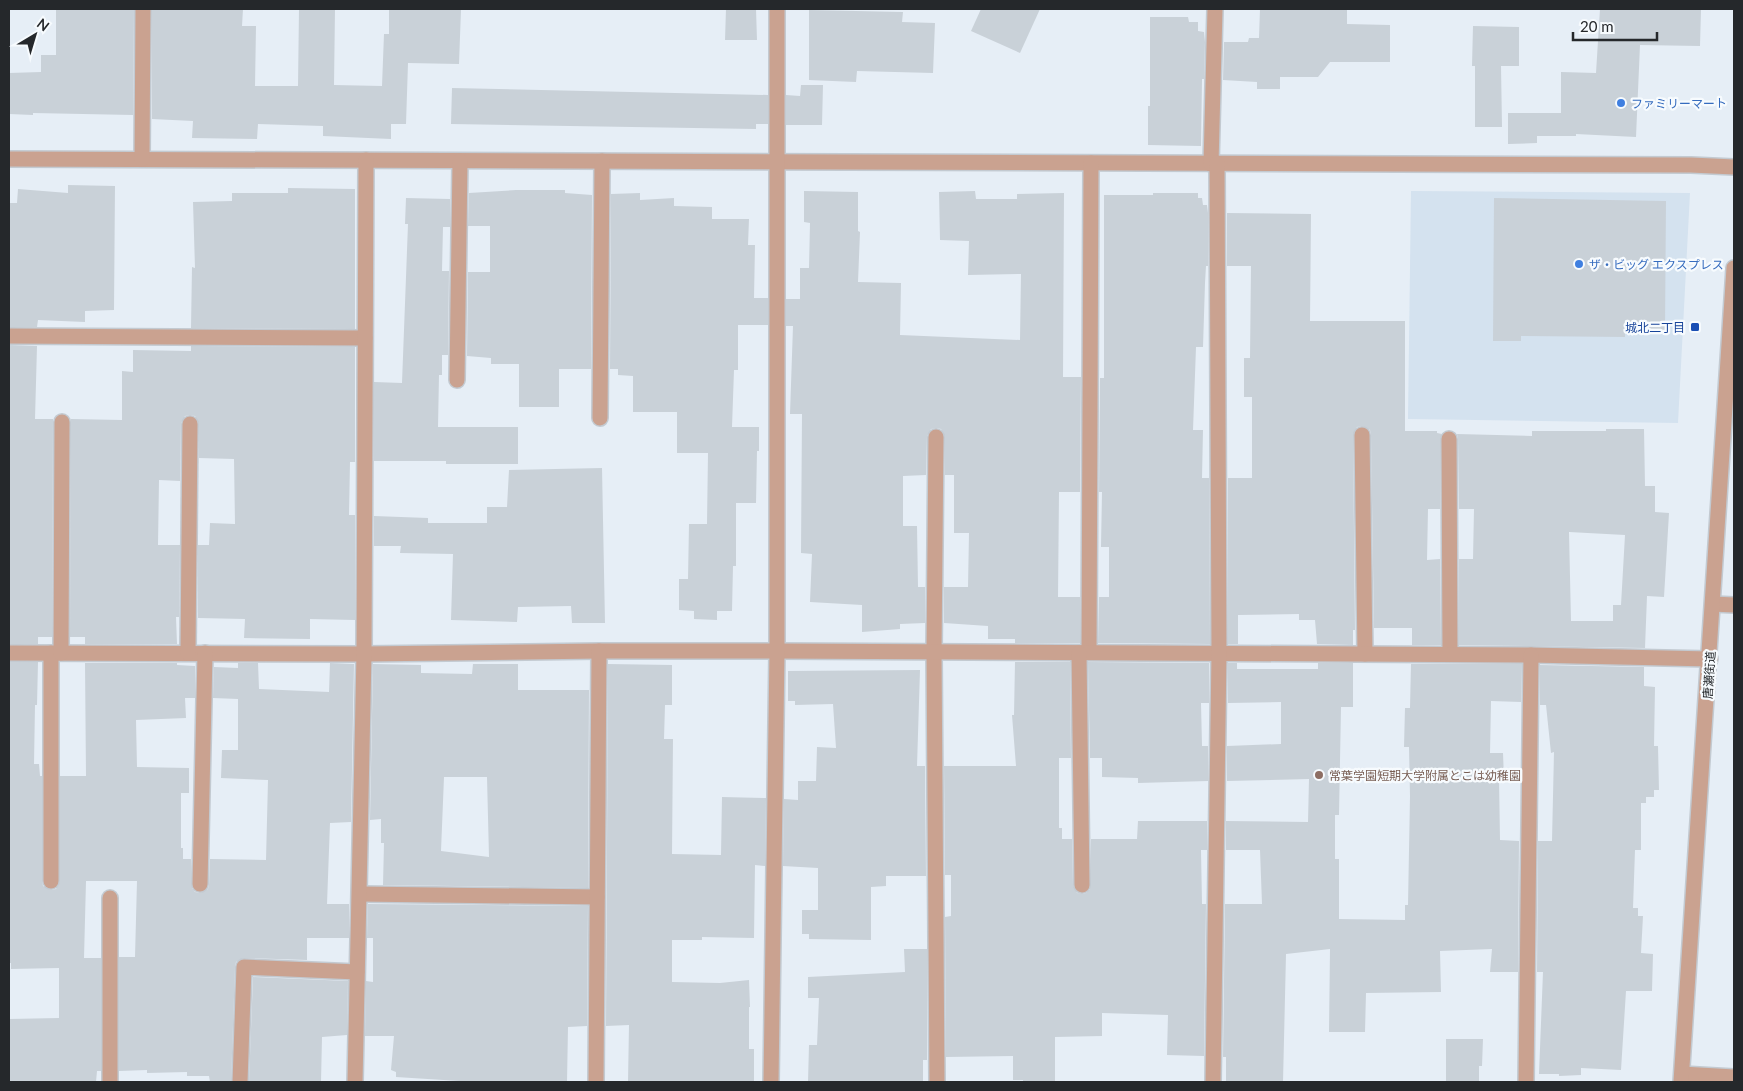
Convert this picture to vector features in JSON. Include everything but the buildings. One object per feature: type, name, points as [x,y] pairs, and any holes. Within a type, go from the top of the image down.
[{"type":"street","points":[[142,160],[143,9]]},
{"type":"street","points":[[771,1082],[776,651],[777,9]]},
{"type":"street","points":[[1213,1082],[1219,653],[1214,164],[1215,9]]},
{"type":"street","points":[[9,159],[1672,164],[1734,167]]},
{"type":"street","points":[[355,1082],[364,654],[366,160]]},
{"type":"street","points":[[458,380],[460,161]]},
{"type":"street","points":[[600,418],[602,161]]},
{"type":"street","points":[[1082,885],[1091,163]]},
{"type":"street","name":"唐瀬街道","points":[[1682,1078],[1734,268]]},
{"type":"street","points":[[9,336],[365,338]]},
{"type":"street","points":[[51,881],[62,422]]},
{"type":"street","points":[[188,653],[190,424]]},
{"type":"street","points":[[1362,435],[1365,654]]},
{"type":"street","points":[[936,437],[934,652],[937,1082]]},
{"type":"street","points":[[1449,439],[1450,654]]},
{"type":"street","points":[[1713,604],[1734,605]]},
{"type":"street","points":[[596,1082],[599,650]]},
{"type":"street","points":[[9,653],[364,654],[599,650],[1450,654],[1710,659]]},
{"type":"street","points":[[200,884],[205,653]]},
{"type":"street","points":[[1526,1082],[1532,655]]},
{"type":"street","points":[[360,894],[597,897]]},
{"type":"street","points":[[110,898],[110,1082]]},
{"type":"street","points":[[240,1082],[244,967],[357,972]]},
{"type":"street","points":[[1682,1078],[1734,1077]]},
{"type":"shaded area","points":[[1411,191],[1690,193],[1678,423],[1408,419]]},
{"type":"place","name":"ファミリーマート","points":[[1621,103]]},
{"type":"place","name":"ザ・ビッグ エクスプレス","points":[[1579,264]]},
{"type":"place","name":"城北二丁目","points":[[1695,327]]},
{"type":"place","name":"常葉学園短期大学附属とこは幼稚園","points":[[1319,775]]}]
